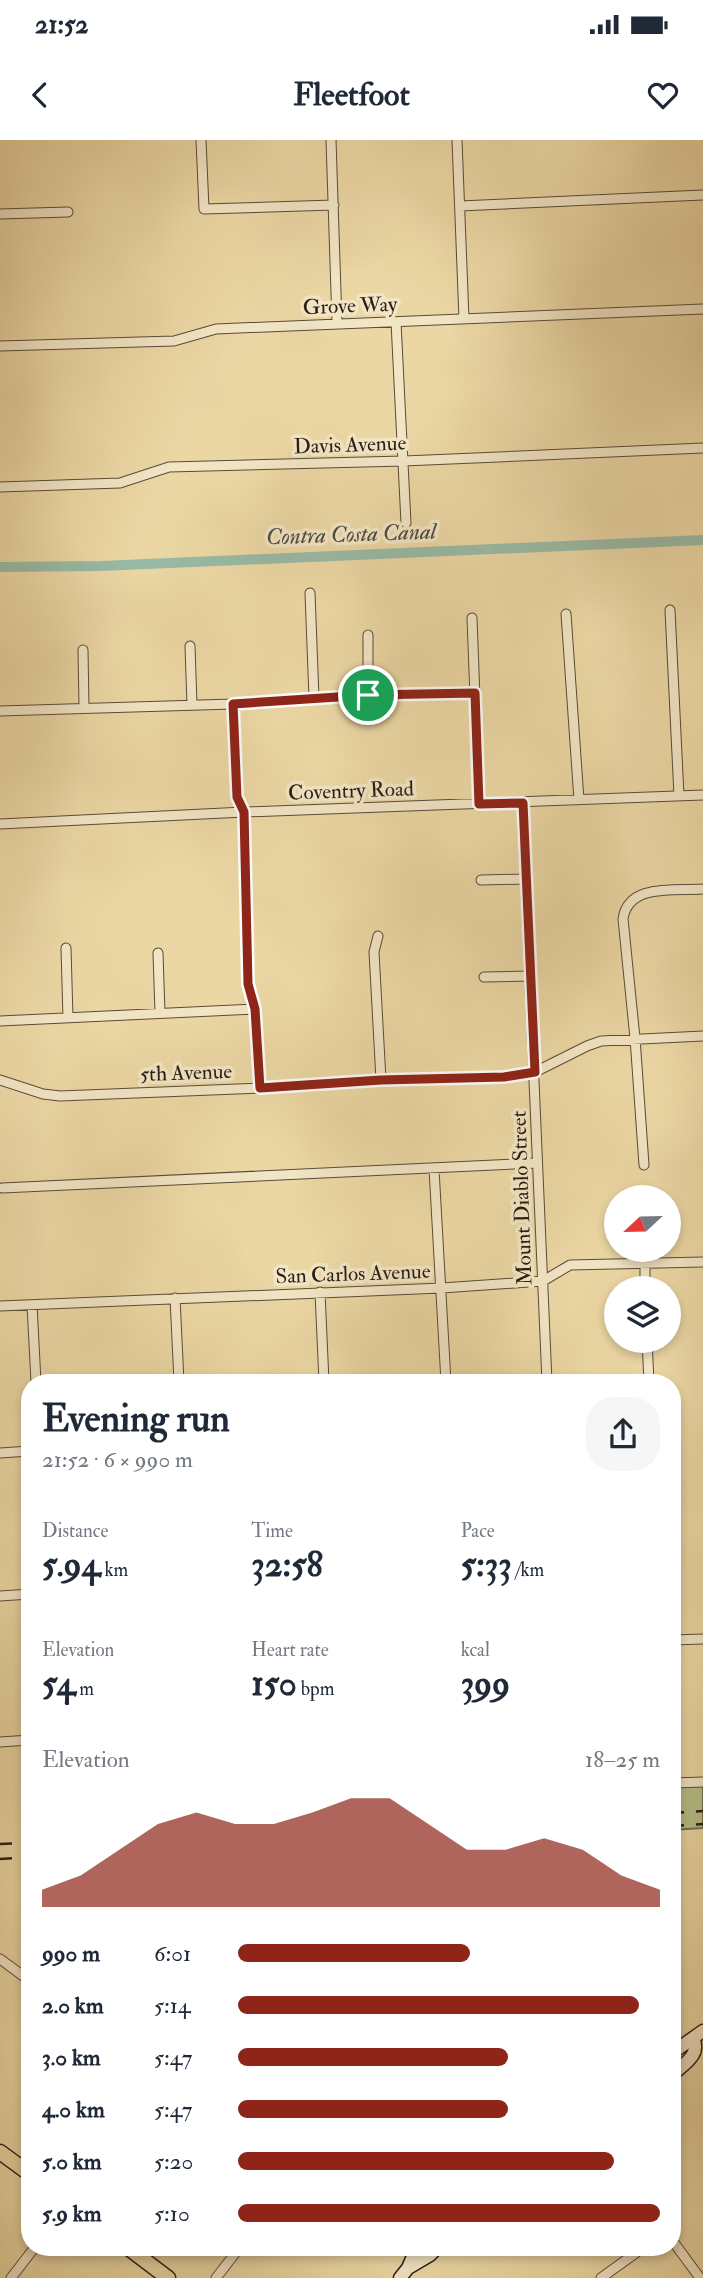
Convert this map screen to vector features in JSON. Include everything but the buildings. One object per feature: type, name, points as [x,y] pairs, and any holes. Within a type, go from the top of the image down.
[{"type":"main road","points":[[681,2046],[698,2034]]},
{"type":"main road","points":[[681,2067],[696,2053],[698,2034]]},
{"type":"main road","points":[[681,2070],[703,2056]]},
{"type":"main road","points":[[0,2152],[21,2167]]},
{"type":"main road","points":[[139,2256],[168,2278]]},
{"type":"main road","points":[[404,2273],[412,2256]]},
{"type":"main road","points":[[404,2273],[429,2256]]},
{"type":"street","points":[[201,140],[204,209],[334,205]]},
{"type":"street","points":[[331,140],[337,323]]},
{"type":"street","points":[[457,140],[464,319]]},
{"type":"street","points":[[460,206],[703,195]]},
{"type":"street","points":[[0,215],[68,212]]},
{"type":"street","name":"Grove Way","points":[[0,346],[174,341],[216,329],[703,309]]},
{"type":"street","points":[[396,322],[407,523]]},
{"type":"street","name":"Davis Avenue","points":[[0,487],[120,483],[169,467],[404,461],[703,448]]},
{"type":"street","points":[[310,593],[314,698]]},
{"type":"street","points":[[670,610],[679,796]]},
{"type":"street","points":[[566,614],[579,800]]},
{"type":"street","points":[[472,618],[479,804]]},
{"type":"street","points":[[368,635],[368,695]]},
{"type":"street","points":[[190,646],[192,704]]},
{"type":"street","points":[[83,650],[84,708]]},
{"type":"street","points":[[0,711],[475,693]]},
{"type":"street","points":[[233,704],[237,797],[244,812],[248,984],[255,1009],[260,1088]]},
{"type":"street","name":"Coventry Road","points":[[0,824],[703,795]]},
{"type":"street","name":"Mount Diablo Street","points":[[523,803],[547,1374]]},
{"type":"street","points":[[481,880],[526,879]]},
{"type":"street","points":[[644,1165],[624,910],[631,900],[643,892],[703,889]]},
{"type":"street","points":[[378,936],[374,952],[381,1080]]},
{"type":"street","points":[[66,948],[68,1018]]},
{"type":"street","points":[[159,953],[160,1013]]},
{"type":"street","points":[[484,977],[530,976]]},
{"type":"street","points":[[0,1021],[255,1009]]},
{"type":"street","name":"5th Avenue","points":[[0,1080],[43,1094],[60,1096],[381,1080],[504,1077],[535,1072],[601,1041],[703,1035]]},
{"type":"street","points":[[2,1188],[537,1163]]},
{"type":"street","points":[[434,1169],[446,1374]]},
{"type":"street","name":"San Carlos Avenue","points":[[0,1306],[442,1288],[543,1281],[570,1265],[703,1262]]},
{"type":"street","points":[[645,1264],[645,1276]]},
{"type":"street","points":[[320,1292],[324,1374]]},
{"type":"street","points":[[175,1298],[179,1374]]},
{"type":"street","points":[[32,1305],[36,1374]]},
{"type":"street","points":[[648,1353],[649,1374]]},
{"type":"street","points":[[0,1453],[21,1452]]},
{"type":"street","points":[[0,1596],[21,1595]]},
{"type":"street","points":[[681,1640],[703,1639]]},
{"type":"street","points":[[0,1742],[21,1741]]},
{"type":"street","points":[[681,1783],[703,1782]]},
{"type":"street","points":[[0,1959],[21,1974]]},
{"type":"street","points":[[681,2252],[700,2278]]},
{"type":"street","points":[[11,2278],[28,2256]]},
{"type":"street","points":[[216,2278],[233,2256]]},
{"type":"street","points":[[601,2278],[632,2256]]},
{"type":"green space","points":[[703,1782],[703,1828],[681,1829],[681,1783]]},
{"type":"waterway","name":"Contra Costa Canal","points":[[0,567],[101,566],[703,540]]},
{"type":"railway","points":[[681,1812],[703,1811]]},
{"type":"railway","points":[[681,1825],[703,1824]]},
{"type":"railway","points":[[0,1844],[21,1843]]},
{"type":"railway","points":[[0,1859],[21,1858]]},
{"type":"route","points":[[475,693],[479,804],[523,803],[535,1072],[504,1077],[381,1080],[260,1088],[255,1009],[248,984],[244,812],[237,797],[233,704],[368,695],[475,693]]}]
